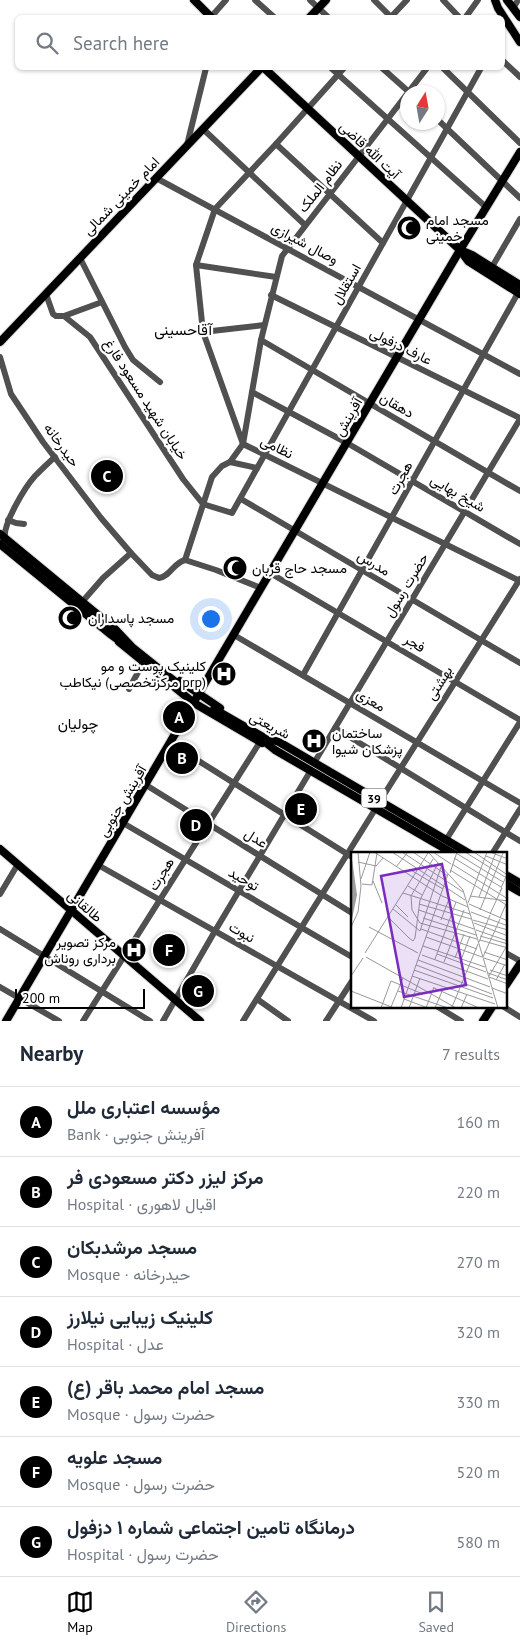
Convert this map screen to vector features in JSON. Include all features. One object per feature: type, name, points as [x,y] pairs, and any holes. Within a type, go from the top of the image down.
[{"type":"main road","points":[[194,0],[209,15]]},
{"type":"main road","points":[[312,15],[326,0]]},
{"type":"main road","points":[[510,2],[520,17]]},
{"type":"main road","points":[[495,3],[500,15]]},
{"type":"main road","points":[[505,25],[520,42]]},
{"type":"main road","name":"امام خمینی شمالی","points":[[0,342],[260,70]]},
{"type":"main road","name":"آیت الله قاضی","points":[[264,70],[308,108],[460,250],[468,261],[519,291]]},
{"type":"main road","name":"آفرینش","points":[[194,703],[460,250],[520,152]]},
{"type":"main road","points":[[460,250],[492,267],[519,291]]},
{"type":"main road","points":[[2,539],[82,602],[143,663],[182,689],[199,695],[213,710],[260,742],[277,746]]},
{"type":"main road","points":[[2,539],[182,689],[194,703],[213,710]]},
{"type":"main road","name":"آفرینش جنوبی","points":[[72,911],[194,703]]},
{"type":"main road","name":"شریعتی","points":[[213,710],[263,737],[378,805],[442,847],[462,852]]},
{"type":"main road","name":"طالقانی","points":[[0,849],[200,1021]]},
{"type":"main road","points":[[508,876],[520,883]]},
{"type":"main road","points":[[508,885],[520,892]]},
{"type":"main road","points":[[6,1021],[72,911]]},
{"type":"main road","points":[[508,982],[520,962]]},
{"type":"main road","points":[[483,1021],[491,1008]]},
{"type":"street","points":[[213,15],[226,0]]},
{"type":"street","points":[[256,0],[272,15]]},
{"type":"street","points":[[310,0],[326,15]]},
{"type":"street","points":[[374,0],[389,15]]},
{"type":"street","points":[[393,15],[406,0]]},
{"type":"street","points":[[443,0],[457,15]]},
{"type":"street","points":[[467,15],[478,0]]},
{"type":"street","points":[[510,2],[518,0]]},
{"type":"street","points":[[505,63],[520,77]]},
{"type":"street","points":[[187,145],[206,70]]},
{"type":"street","points":[[333,70],[486,207]]},
{"type":"street","points":[[215,209],[342,70]]},
{"type":"street","points":[[384,70],[400,85]]},
{"type":"street","name":"نظام الملک","points":[[413,85],[424,70]]},
{"type":"street","points":[[445,70],[520,143]]},
{"type":"street","name":"استقلال","points":[[203,504],[232,513],[241,499],[335,327],[480,70]]},
{"type":"street","name":"نظام الملک","points":[[243,444],[260,340],[282,256],[400,102]]},
{"type":"street","points":[[203,129],[305,225]]},
{"type":"street","points":[[447,129],[520,198]]},
{"type":"street","points":[[276,144],[383,243]]},
{"type":"street","name":"وصال شیرازی","points":[[156,178],[520,374]]},
{"type":"street","name":"نظامی","points":[[215,209],[196,265],[203,332],[243,444],[520,580]]},
{"type":"street","points":[[492,267],[520,219]]},
{"type":"street","points":[[80,258],[113,325],[133,360],[160,382]]},
{"type":"street","points":[[196,265],[276,277]]},
{"type":"street","name":"هجرت","points":[[304,675],[519,291]]},
{"type":"street","name":"خیابان شهید مسعود فارغ","points":[[46,294],[53,314],[64,316],[90,337],[177,470],[203,504]]},
{"type":"street","name":"عارف دزفولی","points":[[271,295],[520,419]]},
{"type":"street","points":[[64,316],[102,302]]},
{"type":"street","points":[[203,332],[264,325]]},
{"type":"street","name":"دهقان","points":[[260,340],[520,491]]},
{"type":"street","name":"حیدرخانه","points":[[0,358],[11,394],[84,497],[131,553],[152,575],[159,578],[167,576],[177,564],[185,560]]},
{"type":"street","name":"شیخ بهایی","points":[[252,392],[347,443],[520,544]]},
{"type":"street","name":"حضرت رسول","points":[[163,1021],[350,702],[520,419]]},
{"type":"street","points":[[243,444],[230,462],[222,466],[212,477],[185,560],[262,588]]},
{"type":"street","points":[[2,539],[8,520],[34,478],[55,457]]},
{"type":"street","points":[[230,462],[257,468]]},
{"type":"street","name":"مدرس","points":[[241,499],[520,663]]},
{"type":"street","points":[[8,520],[24,524]]},
{"type":"street","points":[[82,602],[103,578],[131,553]]},
{"type":"street","name":"فجر","points":[[270,573],[520,721]]},
{"type":"street","name":"بهشتی","points":[[352,852],[378,805],[520,580]]},
{"type":"street","name":"معزی","points":[[234,635],[520,803]]},
{"type":"street","points":[[129,689],[143,663]]},
{"type":"street","points":[[442,847],[520,721]]},
{"type":"street","points":[[335,728],[520,841]]},
{"type":"street","name":"هجرت","points":[[83,1021],[260,742]]},
{"type":"street","points":[[170,743],[350,856]]},
{"type":"street","name":"عدل","points":[[146,785],[351,912]]},
{"type":"street","points":[[493,852],[520,809]]},
{"type":"street","name":"توحید","points":[[123,823],[351,956]]},
{"type":"street","name":"بهشتی","points":[[242,1021],[322,893],[350,856]]},
{"type":"street","points":[[0,894],[18,864]]},
{"type":"street","name":"نبوت","points":[[98,865],[351,1008]]},
{"type":"street","points":[[0,929],[150,1021]]},
{"type":"street","points":[[508,954],[520,962]]},
{"type":"street","points":[[326,1021],[351,983]]},
{"type":"street","points":[[0,987],[59,1021]]},
{"type":"street","points":[[257,999],[288,1021]]},
{"type":"street","name":"نبوت","points":[[351,1008],[374,1021]]},
{"type":"street","points":[[440,1008],[461,1021]]},
{"type":"street","points":[[506,1008],[520,1017]]},
{"type":"tunnel","points":[[182,687],[214,709]]},
{"type":"place","name":"مسجد امام خمینی","points":[[409,228]]},
{"type":"place","name":"مسجد مرشدبکان","points":[[107,476]]},
{"type":"place","name":"مسجد حاج قربان","points":[[235,568]]},
{"type":"place","name":"مسجد پاسداران","points":[[70,618]]},
{"type":"place","name":"کلینیک پوست و مو نیکاطب (مرکزتخصصی prp)","points":[[224,674]]},
{"type":"place","name":"مؤسسه اعتباری ملل","points":[[179,717]]},
{"type":"place","name":"ساختمان پزشکان شیوا","points":[[314,741]]},
{"type":"place","name":"مرکز لیزر دکتر مسعودی فر","points":[[182,758]]},
{"type":"place","name":"مسجد امام محمد باقر (ع)","points":[[301,809]]},
{"type":"place","name":"کلینیک زیبایی نیلارز","points":[[196,825]]},
{"type":"place","name":"مرکز تصویر برداری روناش","points":[[134,950]]},
{"type":"place","name":"مسجد علویه","points":[[169,950]]},
{"type":"place","name":"درمانگاه تامین اجتماعی شماره ۱ دزفول","points":[[198,991]]},
{"type":"district","name":"آقاحسینی","points":[[183,329]]},
{"type":"district","name":"چولیان","points":[[78,723]]}]
